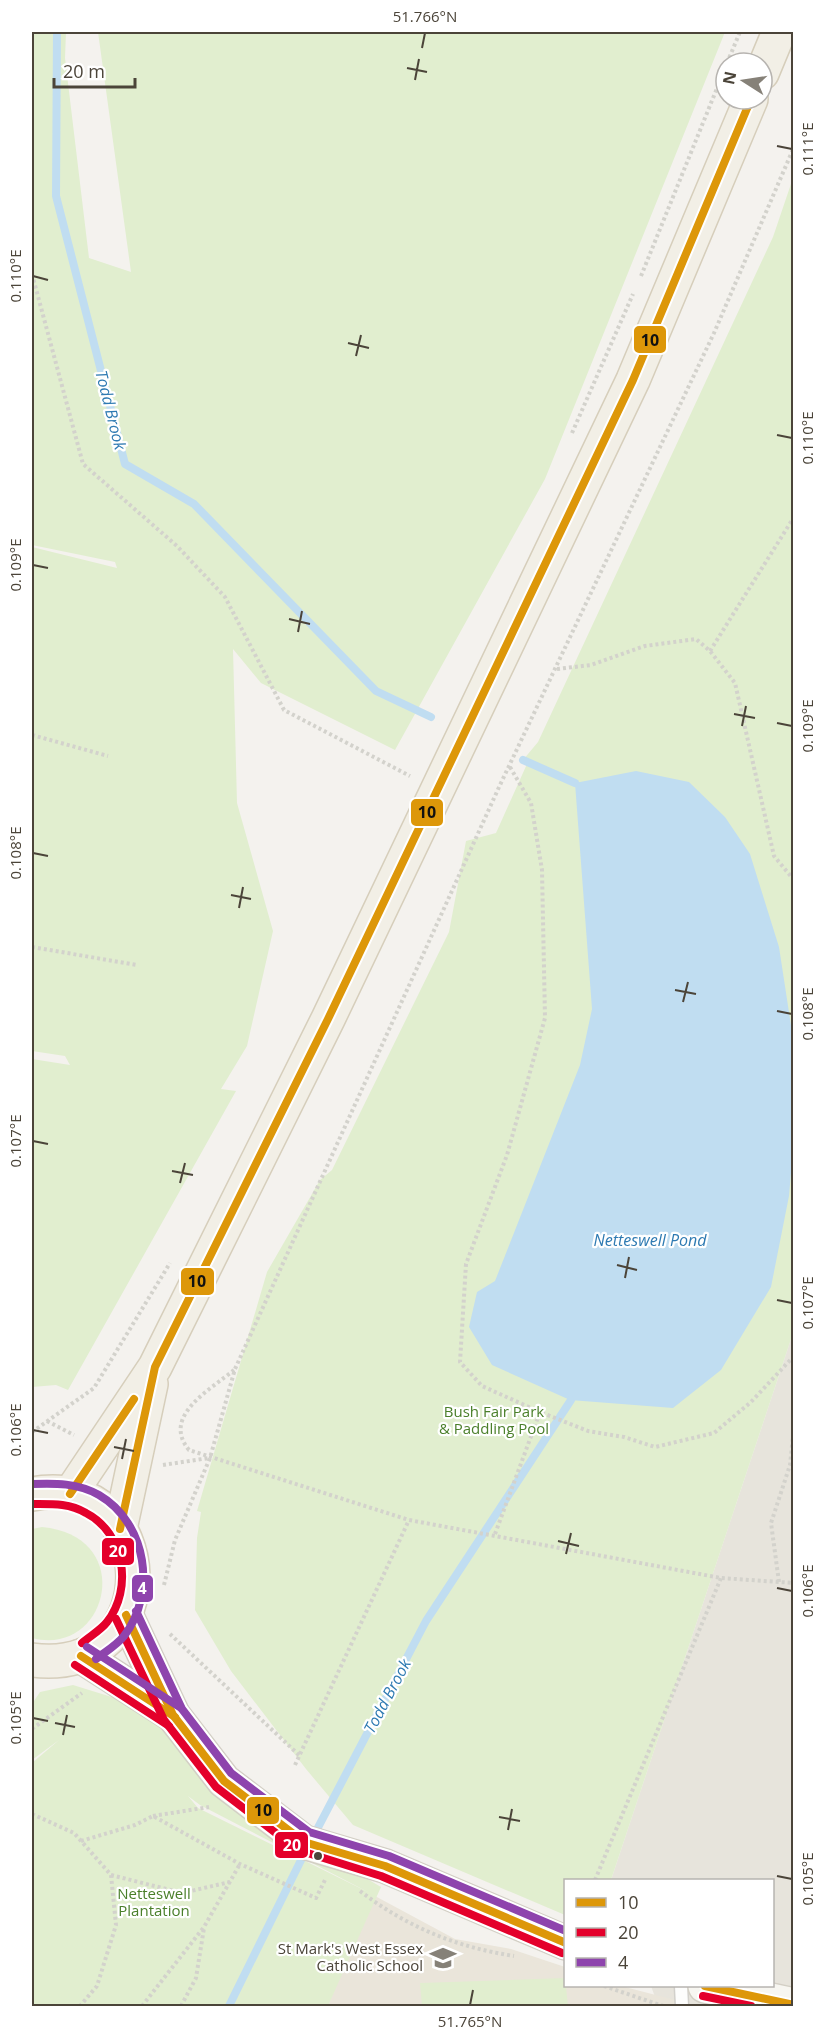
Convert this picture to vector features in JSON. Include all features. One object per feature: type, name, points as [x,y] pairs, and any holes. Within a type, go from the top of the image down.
[{"type":"main road","points":[[771,51],[779,32]]},
{"type":"main road","points":[[70,1494],[155,1367],[328,1019],[633,380],[746,111]]},
{"type":"main road","points":[[120,1529],[155,1367]]},
{"type":"main road","points":[[32,1494],[46,1491],[70,1494],[90,1501],[106,1513],[120,1529],[130,1549],[135,1571],[133,1593],[126,1615],[115,1632],[99,1646],[81,1656],[48,1662],[32,1660]]},
{"type":"street","points":[[126,1615],[173,1715],[224,1781],[304,1842],[385,1866],[514,1924],[564,1942]]},
{"type":"street","points":[[81,1656],[173,1715]]},
{"type":"street","points":[[709,1987],[794,2006]]},
{"type":"lane","points":[[681,1987],[682,2007]]},
{"type":"path","points":[[732,51],[740,32]]},
{"type":"path","points":[[568,440],[636,288],[714,96]]},
{"type":"path","points":[[164,1586],[175,1540],[210,1458],[235,1369],[510,766],[714,333],[794,147]]},
{"type":"path","points":[[32,274],[83,464],[177,546],[225,597],[284,710],[414,778]]},
{"type":"path","points":[[710,651],[794,517]]},
{"type":"path","points":[[787,527],[794,526]]},
{"type":"path","points":[[556,669],[591,665],[645,646],[696,639],[710,651],[735,684],[774,856],[794,880]]},
{"type":"path","points":[[32,735],[108,756]]},
{"type":"path","points":[[510,766],[531,803],[542,870],[545,1018],[507,1155],[466,1264],[460,1362],[482,1386],[540,1412],[588,1431],[624,1437],[655,1447],[714,1433],[751,1402],[794,1356]]},
{"type":"path","points":[[32,947],[137,965]]},
{"type":"path","points":[[32,1431],[94,1388],[176,1253]]},
{"type":"path","points":[[235,1369],[187,1409],[181,1419],[179,1431],[181,1441],[189,1450],[409,1521],[721,1578],[794,1583]]},
{"type":"path","points":[[495,1535],[540,1412]]},
{"type":"path","points":[[46,1421],[80,1438]]},
{"type":"path","points":[[779,1582],[771,1523],[790,1465],[794,1427]]},
{"type":"path","points":[[155,1467],[210,1458]]},
{"type":"path","points":[[295,1765],[409,1521]]},
{"type":"path","points":[[596,1879],[721,1578]]},
{"type":"path","points":[[164,1628],[300,1756]]},
{"type":"path","points":[[32,1729],[90,1687]]},
{"type":"path","points":[[32,1814],[74,1833],[111,1875],[182,1893],[230,1882]]},
{"type":"path","points":[[81,1841],[135,1825],[153,1815],[240,1864],[316,1898],[331,1869]]},
{"type":"path","points":[[142,2007],[204,1927],[240,1864]]},
{"type":"path","points":[[80,2007],[97,1986],[116,1925],[111,1875]]},
{"type":"path","points":[[359,1891],[388,1912],[430,1934],[483,1951],[525,1958]]},
{"type":"path","points":[[181,2007],[196,1978],[204,1927]]},
{"type":"path","points":[[607,1987],[663,2007]]},
{"type":"shaded area","points":[[793,1333],[793,2006],[698,2006],[655,1997],[651,1987],[774,1987],[774,1879],[611,1879]]},
{"type":"shaded area","name":"St Mark's West Essex Catholic School","points":[[375,1896],[455,1939],[511,1949],[564,1967],[564,1987],[625,1987],[698,2006],[328,2006],[357,1931]]},
{"type":"green space","points":[[32,32],[66,32],[65,58],[89,258],[131,272],[98,32],[725,32],[717,51],[714,51],[714,59],[545,479],[395,750],[261,683],[233,649],[237,803],[273,931],[247,1046],[221,1089],[236,1091],[68,1390],[56,1385],[32,1387],[32,1059],[70,1065],[65,1056],[32,1051],[32,547],[117,568],[115,562],[32,545]]},
{"type":"green space","name":"Bush Fair Park & Paddling Pool","points":[[793,178],[793,1333],[611,1879],[564,1879],[564,1915],[353,1825],[306,1769],[231,1671],[195,1610],[197,1538],[201,1512],[197,1511],[267,1272],[320,1180],[332,1170],[449,932],[466,841],[496,833],[527,764],[523,760],[538,742],[773,237]]},
{"type":"green space","points":[[42,1527],[72,1535],[92,1551],[101,1571],[102,1593],[94,1614],[79,1630],[58,1639],[32,1638],[32,1529]]},
{"type":"green space","name":"Netteswell Plantation","points":[[73,1685],[131,1703],[224,1781],[304,1842],[381,1887],[328,2006],[32,2006],[32,1763],[59,1740],[32,1760],[32,1704],[40,1692]],"holes":[[[188,1796],[200,1805],[370,1893],[198,1808]]]},
{"type":"green space","points":[[564,1978],[568,2006],[422,2006],[420,1983]]},
{"type":"water","name":"Netteswell Pond","points":[[636,771],[689,782],[725,817],[750,854],[779,947],[794,1045],[794,1138],[789,1196],[771,1287],[721,1370],[673,1408],[570,1400],[492,1365],[469,1327],[477,1292],[495,1281],[580,1065],[592,1009],[575,783]]},
{"type":"waterway","name":"Todd Brook","points":[[57,32],[56,196],[125,464],[194,504],[376,691],[431,717]]},
{"type":"waterway","name":"Todd Brook","points":[[523,760],[575,783]]},
{"type":"waterway","name":"Todd Brook","points":[[312,1839],[426,1621],[571,1400]]},
{"type":"waterway","name":"Todd Brook","points":[[229,2006],[306,1850]]},
{"type":"transit line","name":"10","points":[[120,1529],[155,1367],[328,1019],[633,380],[746,111]]},
{"type":"transit line","name":"10","points":[[70,1494],[134,1399]]},
{"type":"transit line","name":"4","points":[[32,1484],[75,1486],[99,1495],[115,1507],[128,1523],[137,1541],[142,1560],[141,1600],[124,1636],[96,1659]]},
{"type":"transit line","name":"20","points":[[32,1504],[67,1506],[86,1513],[99,1522],[117,1548],[122,1578],[115,1609],[105,1625],[82,1643]]},
{"type":"transit line","name":"4","points":[[136,1611],[182,1709],[231,1773],[309,1832],[389,1856],[564,1930]]},
{"type":"transit line","name":"10","points":[[126,1615],[173,1715],[224,1781],[304,1842],[385,1866],[564,1942]]},
{"type":"transit line","name":"20","points":[[116,1619],[164,1720],[216,1787],[298,1850],[381,1876],[562,1953]]},
{"type":"transit line","name":"4","points":[[87,1647],[181,1708]]},
{"type":"transit line","name":"10","points":[[81,1656],[175,1717]]},
{"type":"transit line","name":"20","points":[[75,1665],[169,1726]]},
{"type":"transit line","name":"10","points":[[710,1987],[794,2005]]},
{"type":"transit line","name":"20","points":[[703,1996],[751,2006]]},
{"type":"place","name":"St Mark's West Essex Catholic School","points":[[443,1958]]}]
